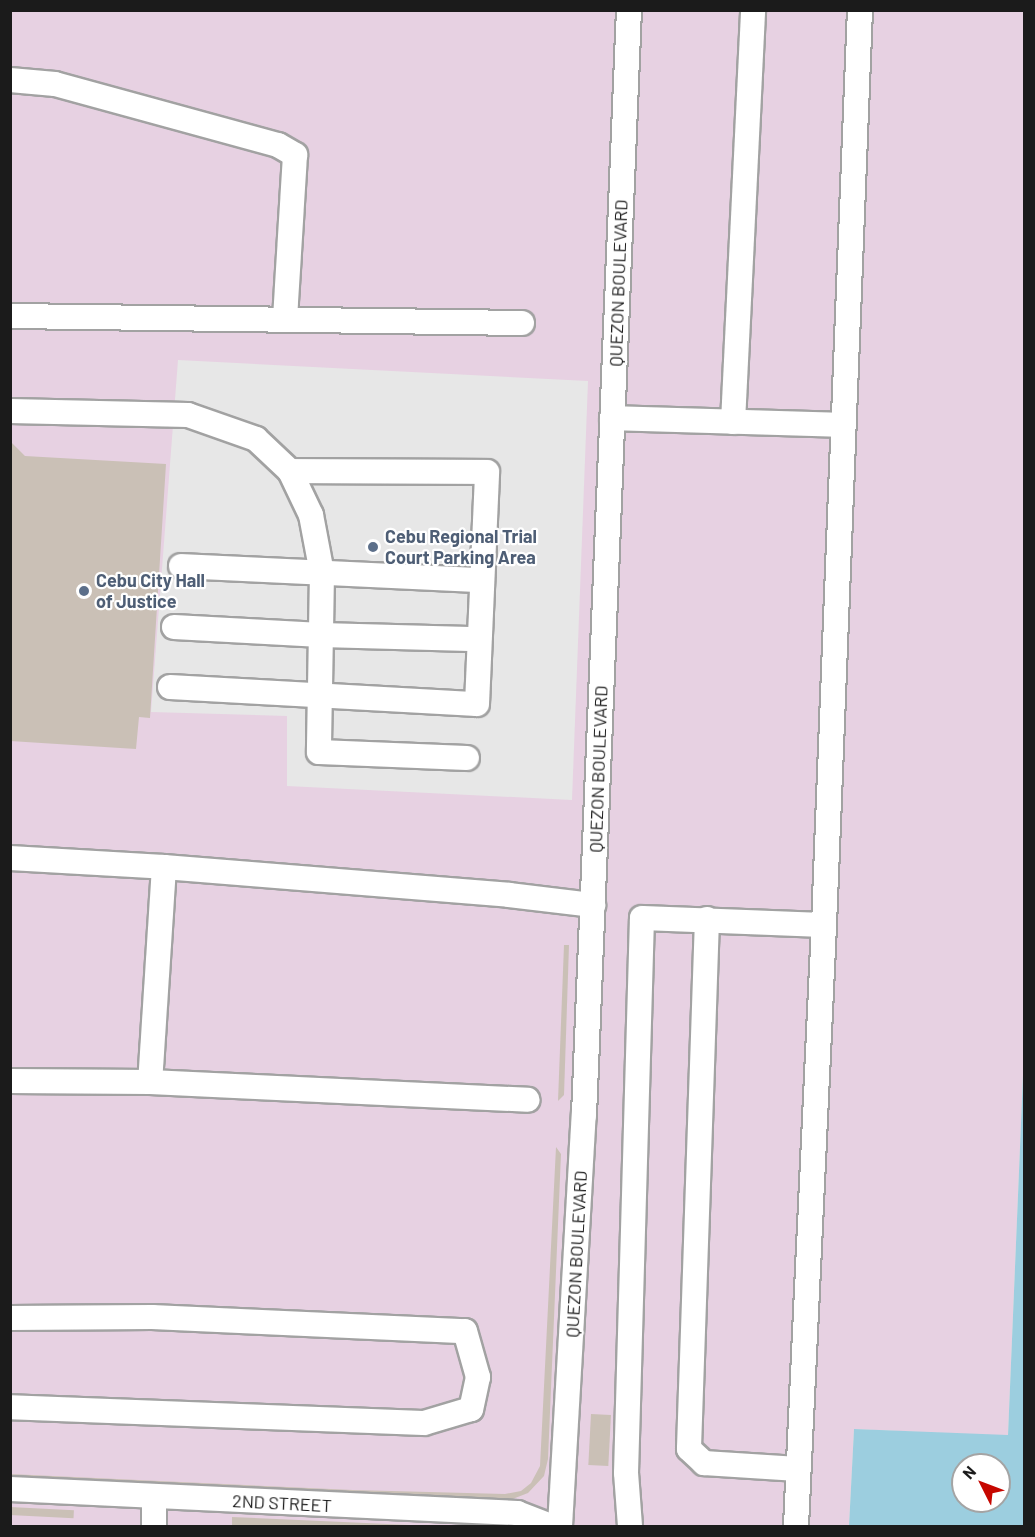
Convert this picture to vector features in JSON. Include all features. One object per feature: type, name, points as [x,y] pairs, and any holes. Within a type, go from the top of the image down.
[{"type":"street","name":"QUEZON BOULEVARD","points":[[560,1527],[584,1115],[629,10]]},
{"type":"street","points":[[734,422],[753,10]]},
{"type":"street","points":[[796,1527],[824,924],[860,10]]},
{"type":"street","points":[[10,80],[55,84],[278,145],[295,155],[285,319]]},
{"type":"street","points":[[10,316],[522,323]]},
{"type":"street","points":[[10,411],[188,415],[256,439],[290,471],[311,515],[322,573],[319,752],[466,758]]},
{"type":"street","points":[[612,418],[843,425]]},
{"type":"street","points":[[170,687],[477,704],[487,472],[290,471]]},
{"type":"street","points":[[181,566],[481,580]]},
{"type":"street","points":[[174,627],[321,636],[479,639]]},
{"type":"street","points":[[10,858],[164,867],[497,894],[593,905]]},
{"type":"street","points":[[150,1082],[164,867]]},
{"type":"street","points":[[630,1527],[626,1473],[642,918],[824,924]]},
{"type":"street","points":[[707,920],[689,1449],[704,1463],[798,1469]]},
{"type":"street","points":[[10,1081],[150,1082],[528,1100]]},
{"type":"street","points":[[10,1318],[152,1317],[465,1330],[478,1377],[471,1409],[424,1423],[10,1407]]},
{"type":"street","name":"2ND STREET","points":[[10,1489],[517,1513],[551,1527]]},
{"type":"street","points":[[153,1527],[154,1497]]},
{"type":"shaded area","points":[[10,11],[1024,11],[1024,1051],[1008,1436],[854,1429],[849,1526],[11,1526]]},
{"type":"shaded area","name":"Cebu Regional Trial Court Parking Area","points":[[178,360],[588,381],[572,800],[287,786],[287,716],[151,712]]},
{"type":"water","points":[[1024,1051],[1024,1526],[849,1526],[854,1429],[1008,1435]]},
{"type":"building","name":"Cebu City Hall of Justice","points":[[10,441],[25,456],[166,464],[150,718],[139,717],[136,749],[10,741]]},
{"type":"building","points":[[564,945],[569,945],[564,1095],[558,1101]]},
{"type":"building","points":[[556,1147],[561,1154],[548,1459],[544,1476],[528,1493],[510,1500],[10,1480],[10,1474],[353,1490],[505,1494],[521,1491],[531,1483],[540,1466]]},
{"type":"building","points":[[591,1414],[611,1415],[608,1466],[588,1465]]},
{"type":"building","points":[[10,1507],[74,1510],[73,1518],[10,1515]]},
{"type":"building","points":[[232,1517],[410,1525],[410,1526],[232,1525]]},
{"type":"place","name":"Cebu Regional Trial Court Parking Area","points":[[373,547]]},
{"type":"place","name":"Cebu City Hall of Justice","points":[[84,591]]}]
